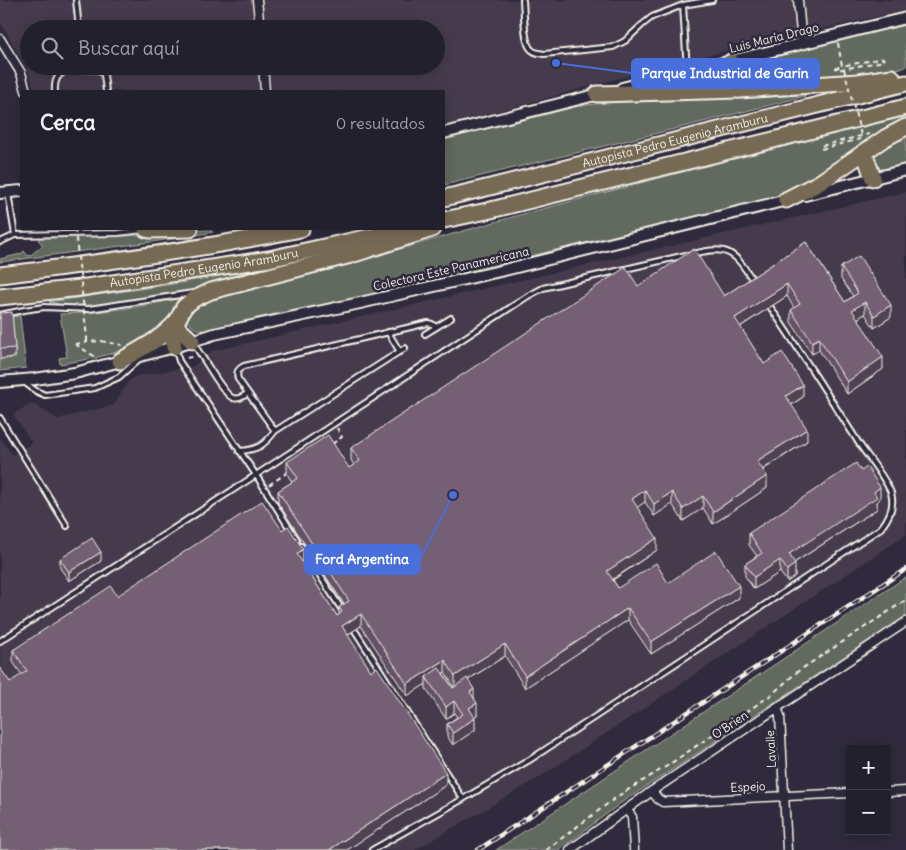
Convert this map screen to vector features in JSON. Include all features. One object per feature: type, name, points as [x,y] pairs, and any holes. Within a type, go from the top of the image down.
[{"type":"highway","points":[[731,62],[732,79],[739,90]]},
{"type":"highway","points":[[597,94],[739,90],[858,82],[906,75]]},
{"type":"highway","name":"Autopista Pedro Eugenio Aramburu","points":[[445,198],[906,83]]},
{"type":"highway","name":"Autopista Pedro Eugenio Aramburu","points":[[445,220],[906,107]]},
{"type":"highway","points":[[786,200],[819,184],[863,147],[906,127]]},
{"type":"highway","points":[[863,147],[873,178]]},
{"type":"highway","points":[[445,225],[486,211]]},
{"type":"highway","name":"Autopista Pedro Eugenio Aramburu","points":[[0,275],[83,265],[252,239],[296,230]]},
{"type":"highway","name":"Autopista Pedro Eugenio Aramburu","points":[[0,297],[80,288],[269,259],[401,230]]},
{"type":"highway","points":[[174,347],[173,329],[184,307],[211,291],[351,255],[429,230]]},
{"type":"highway","points":[[176,322],[178,328],[193,348]]},
{"type":"highway","points":[[120,361],[152,343],[176,322]]},
{"type":"street","points":[[257,0],[259,20]]},
{"type":"street","points":[[798,0],[802,44]]},
{"type":"street","name":"Luis María Drago","points":[[445,133],[906,18]]},
{"type":"street","points":[[0,39],[20,71]]},
{"type":"street","points":[[0,49],[10,55]]},
{"type":"street","points":[[22,75],[26,90]]},
{"type":"street","points":[[264,75],[265,90]]},
{"type":"street","name":"Colectora Este Panamericana","points":[[0,382],[75,372],[174,347],[193,348],[214,334],[490,273],[906,170]]},
{"type":"street","points":[[4,193],[20,191]]},
{"type":"street","name":"O'Brien","points":[[570,850],[652,790],[906,622]]},
{"type":"street","name":"Lavalle","points":[[777,707],[780,716],[787,850]]},
{"type":"street","name":"Espejo","points":[[652,790],[658,799],[663,802],[846,794]]},
{"type":"street","points":[[891,792],[906,791]]},
{"type":"street","points":[[627,810],[632,817],[634,850]]},
{"type":"lane","points":[[76,0],[78,20]]},
{"type":"lane","points":[[523,0],[526,41],[536,53],[544,54],[613,47],[626,41],[652,17],[683,5],[712,0]]},
{"type":"lane","points":[[683,5],[688,73]]},
{"type":"lane","points":[[55,90],[58,75]]},
{"type":"lane","points":[[104,75],[106,90]]},
{"type":"lane","points":[[4,193],[15,235]]},
{"type":"lane","points":[[0,242],[15,235],[118,233],[140,230]]},
{"type":"lane","points":[[0,641],[543,288],[716,250],[724,251],[740,261],[759,290]]},
{"type":"lane","points":[[0,315],[44,307],[89,309],[211,291]]},
{"type":"lane","points":[[372,850],[531,759],[881,528],[888,519],[892,507],[892,495],[888,487],[764,298]]},
{"type":"lane","points":[[425,334],[451,318]]},
{"type":"lane","points":[[275,431],[242,385],[237,374],[238,369],[244,366],[428,323],[436,327]]},
{"type":"lane","points":[[388,332],[400,352]]},
{"type":"lane","points":[[174,347],[179,361],[256,475],[345,614]]},
{"type":"lane","points":[[193,348],[201,352],[229,396],[237,399],[248,393]]},
{"type":"lane","points":[[239,451],[251,450],[266,443],[275,431],[405,348]]},
{"type":"lane","points":[[22,380],[36,391],[45,395],[96,388],[119,377],[144,355]]},
{"type":"lane","points":[[0,418],[67,526]]},
{"type":"lane","points":[[350,622],[463,799]]},
{"type":"path","points":[[837,35],[843,68],[861,135],[821,146],[821,149],[861,138],[863,147]]},
{"type":"path","points":[[883,58],[884,61],[843,68],[883,58]]},
{"type":"path","points":[[75,230],[87,342]]},
{"type":"path","points":[[94,356],[75,344],[101,340],[127,346]]},
{"type":"path","points":[[187,358],[193,348]]},
{"type":"path","points":[[329,446],[342,438],[335,423]]},
{"type":"path","points":[[269,485],[291,470]]},
{"type":"path","points":[[546,850],[618,796],[667,766],[755,707],[797,672],[906,600]]},
{"type":"shaded area","points":[[0,0],[906,0],[906,10],[686,60],[445,126],[445,90],[35,90],[29,75],[445,75],[445,20],[20,20],[20,57],[0,21]]},
{"type":"shaded area","points":[[906,192],[906,535],[537,779],[415,850],[0,850],[0,438],[13,455],[32,443],[13,414],[32,403],[57,419],[114,405],[128,382],[136,376],[192,367],[212,351]]},
{"type":"green space","points":[[906,23],[906,67],[840,79],[745,86],[736,72],[741,66],[750,61]]},
{"type":"green space","points":[[725,68],[728,89],[640,90]]},
{"type":"green space","points":[[834,88],[445,185],[445,139],[577,106],[615,102],[732,98],[782,91]]},
{"type":"green space","points":[[906,116],[906,121],[797,190],[774,197],[547,252],[385,294],[213,330],[198,330],[187,321],[187,314],[203,299],[333,268],[523,214],[796,142]]},
{"type":"green space","points":[[906,132],[906,165],[887,170],[876,168],[873,157],[878,150]]},
{"type":"green space","points":[[209,230],[213,232],[0,262],[0,259],[21,254],[24,251],[28,256],[31,255],[43,245],[38,240],[41,237],[127,236]]},
{"type":"green space","points":[[322,257],[216,286],[180,292],[87,306],[62,305],[49,302],[180,283]]},
{"type":"green space","points":[[184,297],[170,320],[141,345],[95,358],[60,364],[59,358],[67,357],[60,314],[122,309]]},
{"type":"green space","points":[[20,316],[26,368],[0,371],[0,359],[16,358],[12,317]]},
{"type":"green space","points":[[906,577],[906,616],[621,803],[559,850],[496,850]]},
{"type":"building","points":[[806,242],[845,302],[858,293],[841,267],[859,256],[891,305],[874,316],[865,302],[852,310],[883,357],[847,382],[819,338],[812,342],[791,310],[800,304],[787,284],[735,318],[764,364],[782,352],[803,385],[786,396],[807,429],[757,461],[767,476],[713,512],[703,496],[683,509],[672,492],[654,504],[645,490],[632,499],[657,538],[607,571],[618,588],[656,563],[668,583],[716,551],[739,586],[651,642],[628,608],[525,676],[505,644],[455,676],[445,660],[407,684],[361,614],[342,626],[371,671],[377,667],[446,773],[329,850],[0,850],[0,668],[10,682],[27,671],[13,650],[111,586],[117,596],[262,501],[282,530],[288,526],[303,549],[297,554],[337,616],[342,612],[339,607],[349,601],[278,491],[298,478],[287,462],[328,435],[349,468],[360,461],[351,448],[626,267],[638,286],[694,249],[724,296]]},
{"type":"building","points":[[3,311],[3,313],[12,312],[15,348],[0,349],[0,312]]},
{"type":"building","points":[[856,463],[861,471],[867,467],[880,487],[874,492],[877,497],[789,554],[795,564],[787,570],[780,560],[754,577],[745,564],[762,553],[749,533]]},
{"type":"building","points":[[92,538],[101,552],[69,572],[60,559]]},
{"type":"building","points":[[439,668],[453,688],[467,678],[474,689],[470,692],[477,703],[469,708],[475,718],[453,733],[447,724],[463,714],[454,701],[446,707],[426,677]]},
{"type":"railway","points":[[478,850],[906,569]]},
{"type":"place","name":"Parque Industrial de Garín","points":[[556,63]]},
{"type":"place","name":"Ford Argentina","points":[[453,495]]}]
